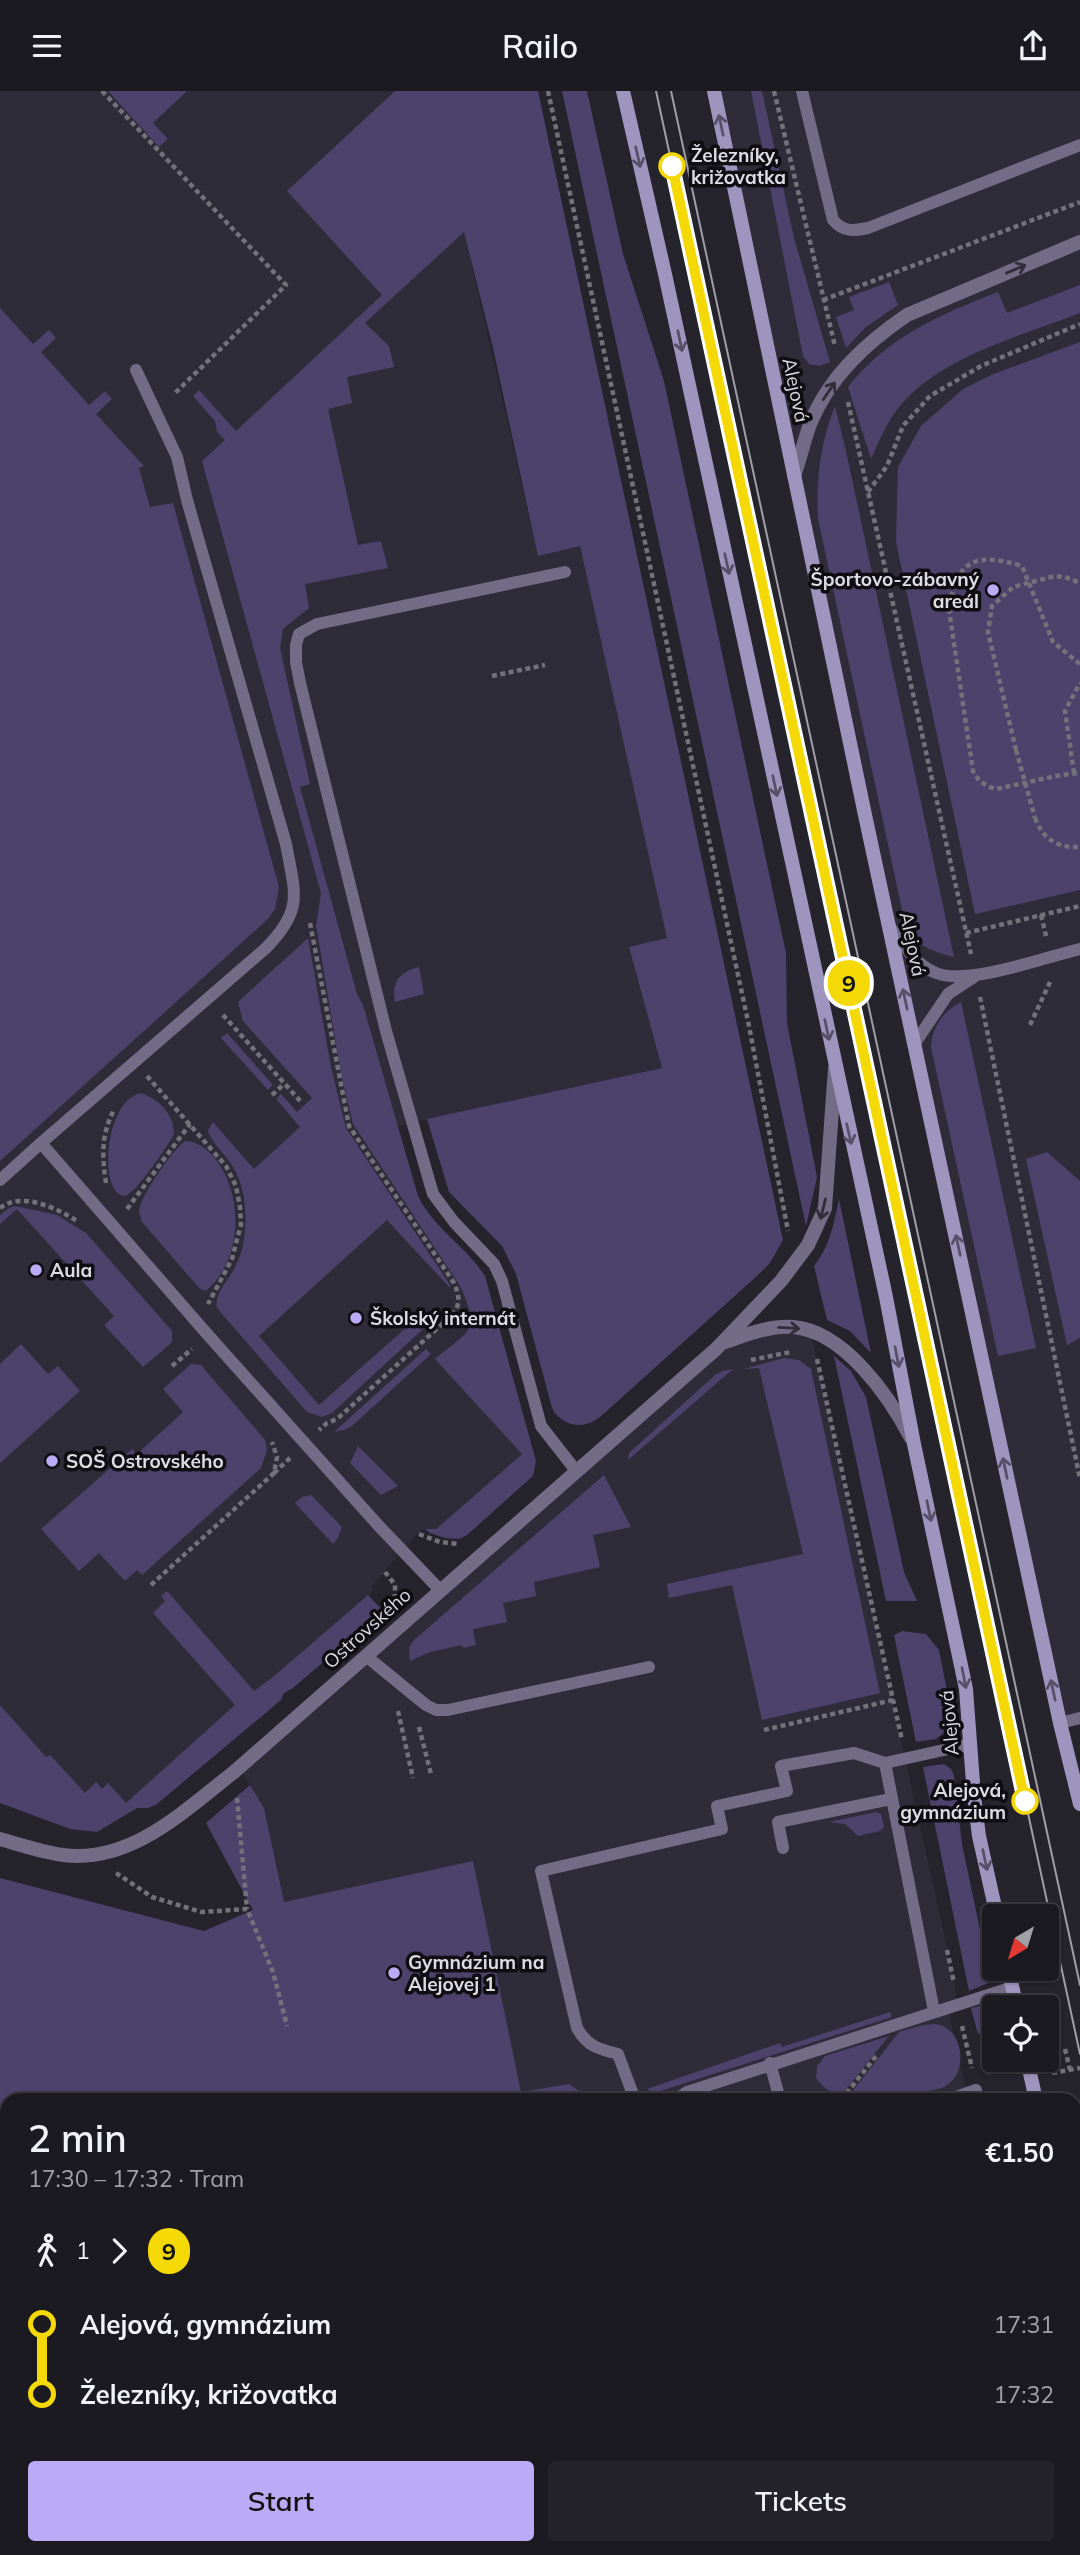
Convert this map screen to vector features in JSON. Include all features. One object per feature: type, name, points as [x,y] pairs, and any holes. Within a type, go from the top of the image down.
[{"type":"street","name":"Alejová","points":[[623,91],[886,1297],[914,1444],[967,1689],[979,1836],[994,1904]]},
{"type":"street","name":"Alejová","points":[[714,91],[889,926],[1060,1723],[1080,1804]]},
{"type":"street","points":[[794,476],[811,423],[841,373],[866,346],[907,315],[1080,242]]},
{"type":"street","name":"Ostrovského","points":[[0,1839],[63,1855],[89,1856],[128,1846],[165,1826],[234,1772],[723,1342],[795,1264],[819,1226],[825,1208],[835,1068]]},
{"type":"street","points":[[723,1342],[777,1327],[810,1330],[821,1334],[839,1346],[860,1366],[902,1420],[914,1444]]},
{"type":"street","points":[[1012,1981],[1015,1995]]},
{"type":"street","points":[[1030,2072],[1034,2093]]},
{"type":"lane","points":[[802,91],[833,220],[848,231],[867,227],[1080,145]]},
{"type":"lane","points":[[0,1180],[266,948],[282,932],[295,902],[286,844],[177,457],[136,370]]},
{"type":"lane","points":[[565,572],[317,624],[299,634],[296,645],[300,683],[386,1031],[433,1194],[454,1222],[494,1264],[502,1280],[541,1426],[577,1472]]},
{"type":"lane","points":[[889,926],[915,958],[935,973],[959,977],[976,976],[1080,949]]},
{"type":"lane","points":[[915,1044],[948,994],[976,976]]},
{"type":"lane","points":[[41,1143],[440,1590]]},
{"type":"lane","points":[[366,1656],[436,1710],[448,1710],[649,1667]]},
{"type":"lane","points":[[1060,1723],[1080,1718]]},
{"type":"lane","points":[[632,2093],[618,2054],[584,2042],[577,2028],[541,1871],[722,1829],[717,1806],[787,1791],[781,1766],[854,1753],[885,1763],[971,1744]]},
{"type":"lane","points":[[885,1763],[934,2011]]},
{"type":"lane","points":[[783,1848],[778,1822],[891,1799]]},
{"type":"lane","points":[[686,2093],[770,2063],[1013,1987]]},
{"type":"lane","points":[[770,2063],[778,2093]]},
{"type":"lane","points":[[966,2093],[976,2089]]},
{"type":"path","points":[[102,91],[286,285],[156,412]]},
{"type":"path","points":[[548,91],[749,1026],[795,1264]]},
{"type":"path","points":[[774,91],[841,373],[976,976],[1080,1479]]},
{"type":"path","points":[[823,300],[1080,202]]},
{"type":"path","points":[[868,493],[887,466],[903,426],[930,396],[981,366],[1080,324]]},
{"type":"path","points":[[1080,664],[1053,642],[1022,566],[1000,559],[975,561],[961,572],[951,597],[950,622],[973,771],[982,783],[996,789],[1077,773],[1065,711],[1080,683]]},
{"type":"path","points":[[1080,583],[1055,576],[1013,587],[992,606],[988,632],[1016,750],[1040,830],[1056,844],[1067,848],[1080,847]]},
{"type":"path","points":[[492,676],[545,665]]},
{"type":"path","points":[[295,902],[310,923],[349,1126],[454,1283],[460,1299],[457,1309],[450,1317],[337,1419],[316,1423]]},
{"type":"path","points":[[966,933],[1080,906]]},
{"type":"path","points":[[1041,915],[1047,940]]},
{"type":"path","points":[[306,930],[310,923]]},
{"type":"path","points":[[1030,1025],[1053,976]]},
{"type":"path","points":[[220,1011],[302,1103]]},
{"type":"path","points":[[140,1081],[155,1067]]},
{"type":"path","points":[[146,1075],[226,1166],[236,1186],[241,1225],[232,1259],[207,1304]]},
{"type":"path","points":[[272,1095],[284,1084]]},
{"type":"path","points":[[110,1191],[106,1183],[103,1148],[106,1131],[120,1101]]},
{"type":"path","points":[[120,1205],[125,1212],[190,1124]]},
{"type":"path","points":[[0,1208],[13,1201],[26,1201],[65,1213],[86,1227]]},
{"type":"path","points":[[198,1294],[215,1313]]},
{"type":"path","points":[[810,1330],[906,1759]]},
{"type":"path","points":[[183,1339],[200,1359]]},
{"type":"path","points":[[151,1585],[327,1423]]},
{"type":"path","points":[[267,1433],[276,1451],[274,1473]]},
{"type":"path","points":[[418,1534],[450,1544],[467,1541]]},
{"type":"path","points":[[385,1572],[397,1591],[393,1604]]},
{"type":"path","points":[[390,1676],[413,1778]]},
{"type":"path","points":[[412,1693],[431,1774]]},
{"type":"path","points":[[764,1730],[892,1700]]},
{"type":"path","points":[[234,1772],[247,1909],[273,1972],[287,2026]]},
{"type":"path","points":[[89,1856],[152,1897],[201,1912],[247,1909]]},
{"type":"path","points":[[945,1940],[976,2089]]},
{"type":"path","points":[[847,2093],[904,2021]]},
{"type":"path","points":[[1065,2049],[1070,2070]]},
{"type":"shaded area","points":[[0,91],[453,91],[464,231],[538,555],[580,546],[668,938],[629,947],[662,1068],[395,1127],[417,1210],[485,1284],[523,1453],[436,1529],[421,1530],[371,1587],[374,1590],[274,1677],[271,1690],[134,1811],[48,1818],[0,1799]]},
{"type":"shaded area","points":[[108,91],[187,91],[153,123],[168,139],[159,147]]},
{"type":"shaded area","points":[[395,91],[538,91],[783,1240],[770,1263],[757,1276],[600,1417],[587,1424],[574,1425],[561,1419],[552,1408],[516,1274],[502,1246],[449,1192],[427,1119],[662,1068],[629,947],[667,938],[580,546],[538,556],[493,348],[464,232],[365,323],[389,346],[394,367],[347,377],[352,403],[328,409],[358,545],[381,541],[388,568],[305,584],[309,608],[283,629],[280,648],[310,784],[300,787],[357,994],[363,1005],[418,1196],[441,1228],[469,1255],[485,1276],[536,1461],[533,1476],[467,1535],[459,1539],[445,1538],[425,1529],[436,1529],[522,1454],[435,1359],[469,1329],[471,1322],[466,1301],[460,1286],[353,1124],[341,1074],[316,926],[321,893],[202,461],[225,440],[217,432],[215,421],[193,396],[199,390],[236,431],[382,295],[287,191]]},
{"type":"shaded area","points":[[562,91],[587,91],[623,254],[664,381],[786,953],[787,1023],[817,1177],[806,1226]]},
{"type":"shaded area","points":[[714,91],[1080,91],[1080,1723],[1060,1723]]},
{"type":"shaded area","points":[[751,91],[762,91],[794,238],[830,362],[819,366],[809,364],[803,356]]},
{"type":"shaded area","points":[[889,282],[898,305],[866,327],[846,348],[836,317],[854,310],[849,297]]},
{"type":"shaded area","points":[[1080,285],[1080,313],[968,357],[927,381],[910,395],[892,417],[871,459],[848,387],[880,354],[916,329],[998,292],[1007,313]]},
{"type":"shaded area","points":[[0,308],[33,344],[49,330],[56,338],[41,352],[89,405],[105,391],[112,399],[96,414],[144,466],[139,468],[150,507],[173,503],[279,887],[275,909],[268,919],[0,1161]]},
{"type":"shaded area","name":"Športovo-zábavný areál","points":[[1080,342],[1080,890],[975,914],[896,542],[898,467],[921,426],[963,389],[991,375]]},
{"type":"shaded area","points":[[835,406],[954,957],[928,948],[907,933],[818,519],[820,462]]},
{"type":"shaded area","points":[[308,938],[331,1067],[346,1128],[450,1285],[450,1288],[387,1220],[259,1336],[319,1405],[426,1310],[434,1319],[332,1413],[322,1417],[307,1412],[217,1308],[218,1297],[234,1270],[242,1249],[245,1206],[237,1175],[208,1130],[213,1122],[254,1169],[300,1127],[276,1099],[281,1094],[297,1112],[312,1098],[243,1021],[238,1002]]},
{"type":"shaded area","points":[[419,967],[424,994],[395,1002],[394,989],[398,979],[407,971]]},
{"type":"shaded area","points":[[961,1002],[1036,1348],[998,1356],[931,1047],[940,1020]]},
{"type":"shaded area","points":[[227,1033],[273,1085],[268,1090],[221,1038]]},
{"type":"shaded area","points":[[141,1093],[164,1108],[171,1120],[174,1134],[135,1189],[123,1196],[115,1190],[110,1179],[109,1145],[119,1111],[129,1099]]},
{"type":"shaded area","points":[[185,1141],[197,1144],[213,1156],[223,1171],[234,1206],[233,1244],[218,1277],[206,1291],[200,1289],[142,1222],[139,1212],[153,1181]]},
{"type":"shaded area","points":[[1047,1152],[1080,1181],[1080,1338],[1067,1345],[1026,1159]]},
{"type":"shaded area","points":[[839,1199],[871,1353],[850,1331],[827,1320],[814,1266],[828,1242]]},
{"type":"shaded area","points":[[15,1206],[57,1215],[86,1233],[172,1331],[169,1345],[143,1367],[104,1325],[114,1316],[17,1209],[0,1224],[0,1215]]},
{"type":"shaded area","points":[[810,1330],[954,1979],[957,2004],[948,2008],[966,2093],[303,2093],[283,1902],[264,1808],[239,1767],[723,1342],[752,1333]]},
{"type":"shaded area","points":[[21,1344],[48,1374],[58,1366],[80,1391],[0,1463],[0,1364]]},
{"type":"shaded area","points":[[426,1349],[431,1354],[352,1426],[334,1432]]},
{"type":"shaded area","points":[[834,1356],[851,1371],[866,1397],[904,1572],[917,1601],[886,1601]]},
{"type":"shaded area","points":[[784,1358],[799,1360],[811,1369],[880,1693],[762,1720],[732,1585],[669,1598],[667,1584],[803,1554],[759,1368],[744,1369]]},
{"type":"shaded area","points":[[191,1364],[201,1365],[265,1440],[267,1450],[261,1468],[142,1575],[137,1570],[125,1581],[99,1553],[79,1571],[41,1529],[132,1449],[137,1454],[183,1412],[163,1389]]},
{"type":"shaded area","points":[[733,1369],[628,1460],[629,1453],[715,1375]]},
{"type":"shaded area","points":[[358,1446],[398,1486],[381,1495],[350,1463]]},
{"type":"shaded area","points":[[604,1475],[631,1527],[593,1535],[600,1567],[534,1582],[536,1596],[503,1603],[507,1622],[473,1629],[476,1645],[463,1648],[462,1645],[430,1652],[410,1661],[409,1647],[414,1640]]},
{"type":"shaded area","points":[[311,1495],[342,1527],[333,1544],[295,1503],[302,1497]]},
{"type":"shaded area","points":[[167,1591],[254,1691],[368,1595],[383,1611],[157,1804],[148,1808],[137,1808],[97,1832],[70,1829],[0,1803],[0,1705],[46,1757],[50,1755],[85,1793],[96,1782],[102,1789],[108,1783],[126,1803],[235,1705],[153,1613],[165,1601],[161,1596]]},
{"type":"shaded area","points":[[902,1631],[926,1634],[939,1650],[952,1716],[946,1731],[936,1739],[916,1742],[894,1635]]},
{"type":"shaded area","points":[[944,1764],[954,1775],[962,1844],[982,1939],[982,1981],[991,1982],[969,1991],[923,1767]]},
{"type":"shaded area","points":[[250,1785],[264,1808],[284,1902],[473,1861],[521,2092],[569,2084],[582,2093],[0,2093],[0,1878],[204,1931],[253,1910],[206,1823]]},
{"type":"shaded area","points":[[876,1812],[881,1814],[884,1827],[880,1831],[858,1836],[845,1824],[829,1822]]},
{"type":"shaded area","points":[[982,2005],[982,2033],[978,2034],[971,2008]]},
{"type":"shaded area","points":[[890,2012],[892,2017],[654,2093],[647,2089],[780,2043],[782,2047]]},
{"type":"shaded area","points":[[923,2025],[940,2025],[955,2036],[959,2045],[960,2064],[952,2081],[936,2090],[851,2093],[899,2032]]},
{"type":"shaded area","points":[[889,2036],[843,2093],[828,2090],[816,2078],[817,2066],[825,2056]]},
{"type":"tram line","points":[[656,91],[1080,2054]]},
{"type":"tram line","points":[[671,91],[1080,1985]]},
{"type":"tram line","name":"9","points":[[672,166],[1025,1801]]},
{"type":"place","name":"Železníky, križovatka","points":[[672,166]]},
{"type":"place","name":"Športovo-zábavný areál","points":[[993,590]]},
{"type":"place","name":"Aula","points":[[36,1270]]},
{"type":"place","name":"Školský internát","points":[[356,1318]]},
{"type":"place","name":"SOŠ Ostrovského","points":[[52,1461]]},
{"type":"place","name":"Alejová, gymnázium","points":[[1025,1801]]},
{"type":"place","name":"Gymnázium na Alejovej 1","points":[[394,1973]]}]
